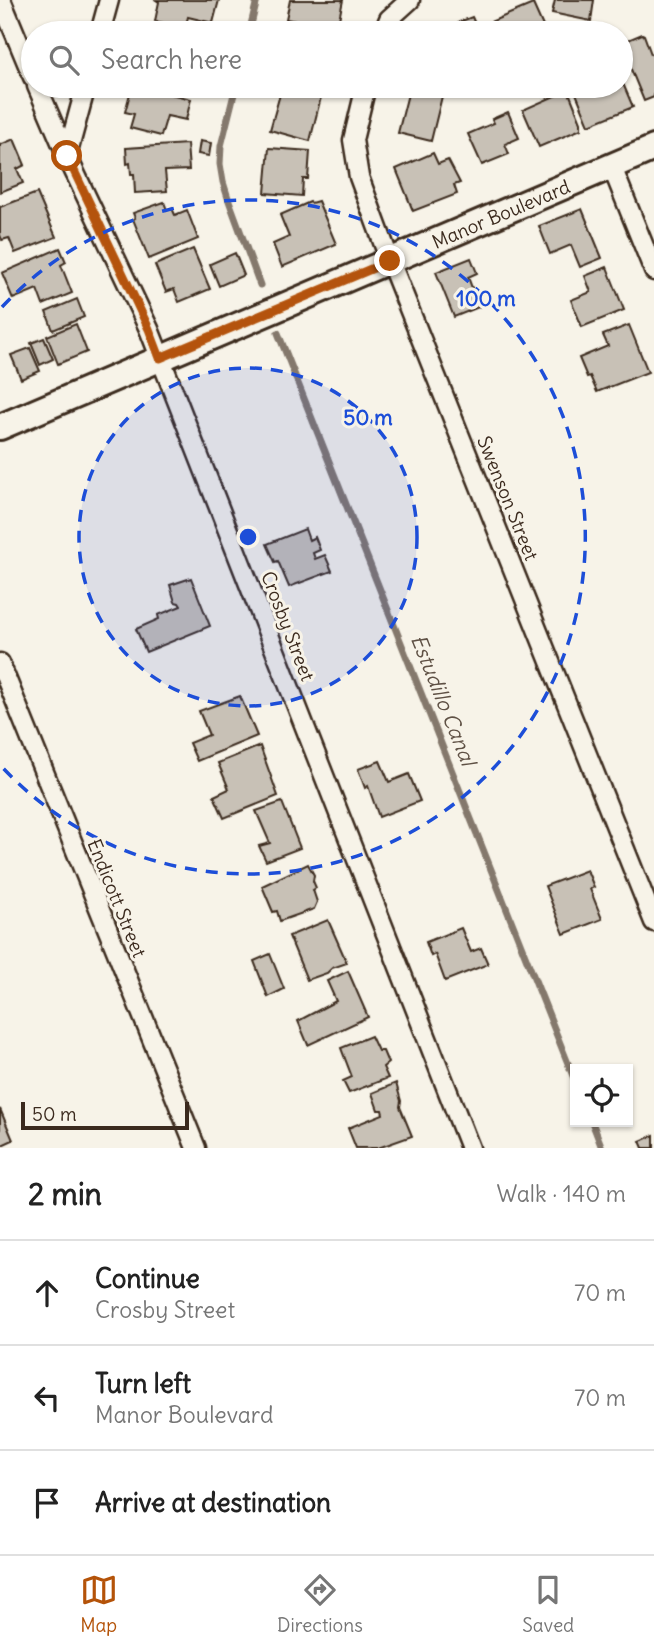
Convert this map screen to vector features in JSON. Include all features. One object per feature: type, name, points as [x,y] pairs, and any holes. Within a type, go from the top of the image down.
[{"type":"street","points":[[1,0],[21,48]]},
{"type":"street","points":[[103,21],[109,0]]},
{"type":"street","points":[[388,21],[410,0]]},
{"type":"street","name":"Crosby Street","points":[[42,98],[149,329],[470,1148]]},
{"type":"street","points":[[67,156],[83,98]]},
{"type":"street","name":"Swenson Street","points":[[363,98],[353,140],[359,177],[390,261],[654,922]]},
{"type":"street","name":"Manor Boulevard","points":[[0,427],[654,148]]},
{"type":"street","points":[[612,167],[654,271]]},
{"type":"street","name":"Endicott Street","points":[[0,663],[196,1148]]},
{"type":"building","points":[[156,0],[219,0],[214,21],[188,17],[187,21],[155,21],[159,2]]},
{"type":"building","points":[[290,0],[343,0],[339,21],[286,19]]},
{"type":"building","points":[[555,0],[594,0],[591,21],[552,13]]},
{"type":"building","points":[[533,4],[541,21],[493,21]]},
{"type":"building","points":[[644,35],[651,54],[654,53],[654,97],[644,101],[633,74],[633,38]]},
{"type":"building","points":[[129,98],[191,99],[186,120],[167,116],[161,136],[130,128],[134,114],[125,112]]},
{"type":"building","points":[[279,98],[321,98],[310,141],[270,130]]},
{"type":"building","points":[[407,98],[442,98],[431,141],[398,133]]},
{"type":"building","points":[[550,98],[571,98],[581,122],[581,129],[539,147],[523,110]]},
{"type":"building","points":[[578,98],[629,98],[633,107],[589,125]]},
{"type":"building","points":[[508,112],[519,138],[505,144],[509,154],[482,165],[468,134],[494,123],[492,119]]},
{"type":"building","points":[[14,139],[25,165],[17,169],[23,183],[0,192],[0,145]]},
{"type":"building","points":[[200,141],[211,143],[209,156],[198,154]]},
{"type":"building","points":[[187,144],[189,170],[165,171],[167,191],[135,193],[134,174],[131,174],[130,163],[127,164],[126,148]]},
{"type":"building","points":[[269,148],[310,151],[308,179],[303,179],[302,196],[265,193]]},
{"type":"building","points":[[433,153],[438,164],[448,160],[460,183],[454,185],[457,194],[413,211],[396,169]]},
{"type":"building","points":[[37,193],[56,237],[15,253],[9,238],[2,240],[0,235],[0,207]]},
{"type":"building","points":[[318,201],[336,244],[282,267],[273,244],[289,237],[280,215]]},
{"type":"building","points":[[164,202],[167,210],[172,208],[175,215],[187,210],[198,239],[149,259],[133,213]]},
{"type":"building","points":[[582,209],[602,258],[580,267],[571,245],[550,254],[539,226]]},
{"type":"building","points":[[60,248],[66,262],[61,265],[72,293],[43,305],[37,289],[13,299],[2,273]]},
{"type":"building","points":[[193,249],[210,289],[179,302],[174,289],[166,292],[155,265]]},
{"type":"building","points":[[235,253],[244,275],[219,286],[210,264]]},
{"type":"building","points":[[471,258],[477,273],[468,277],[479,307],[454,317],[436,272]]},
{"type":"building","points":[[607,267],[624,310],[582,327],[571,300],[591,292],[585,276]]},
{"type":"building","points":[[77,299],[84,317],[53,330],[46,312]]},
{"type":"building","points":[[76,324],[87,352],[58,364],[47,336]]},
{"type":"building","points":[[629,325],[648,372],[597,392],[579,358],[608,346],[603,335]]},
{"type":"building","points":[[44,338],[53,359],[40,365],[31,343]]},
{"type":"building","points":[[30,348],[40,371],[21,379],[11,355]]},
{"type":"building","points":[[305,529],[309,540],[315,537],[320,550],[313,553],[315,559],[325,555],[332,571],[289,587],[267,544]]},
{"type":"building","points":[[191,578],[210,626],[146,652],[136,629],[159,619],[158,615],[181,606],[175,602],[170,585]]},
{"type":"building","points":[[240,696],[257,736],[197,761],[189,743],[209,735],[199,711]]},
{"type":"building","points":[[260,746],[278,796],[224,818],[214,796],[229,789],[218,763]]},
{"type":"building","points":[[380,761],[389,782],[409,774],[420,801],[379,817],[368,786],[365,788],[358,769]]},
{"type":"building","points":[[282,802],[300,848],[266,861],[259,846],[270,843],[256,811]]},
{"type":"building","points":[[308,864],[314,875],[316,888],[313,890],[317,902],[314,909],[280,921],[277,911],[273,912],[262,886]]},
{"type":"building","points":[[587,870],[594,887],[590,889],[602,919],[564,934],[545,886]]},
{"type":"building","points":[[328,920],[347,963],[307,980],[289,936]]},
{"type":"building","points":[[461,928],[471,952],[481,948],[488,964],[445,981],[435,954],[431,956],[426,942]]},
{"type":"building","points":[[270,954],[284,989],[268,997],[254,961]]},
{"type":"building","points":[[348,971],[368,1017],[308,1045],[298,1021],[336,1001],[327,981]]},
{"type":"building","points":[[371,1036],[378,1051],[383,1051],[388,1063],[383,1067],[388,1078],[349,1093],[343,1081],[352,1077],[341,1048]]},
{"type":"building","points":[[396,1083],[400,1107],[412,1136],[378,1148],[356,1148],[348,1128],[383,1114],[382,1110],[378,1110],[372,1093]]},
{"type":"building","points":[[0,1109],[13,1140],[0,1146]]},
{"type":"building","points":[[654,1135],[654,1148],[643,1148],[640,1141]]},
{"type":"waterway","name":"Estudillo Canal","points":[[252,21],[257,0]]},
{"type":"waterway","name":"Estudillo Canal","points":[[233,98],[221,146],[220,164],[228,198],[260,285]]},
{"type":"waterway","name":"Estudillo Canal","points":[[278,333],[570,1068]]},
{"type":"waterway","name":"Estudillo Canal","points":[[594,1127],[602,1148]]},
{"type":"route","points":[[67,156],[149,329],[160,358],[390,261]]}]
